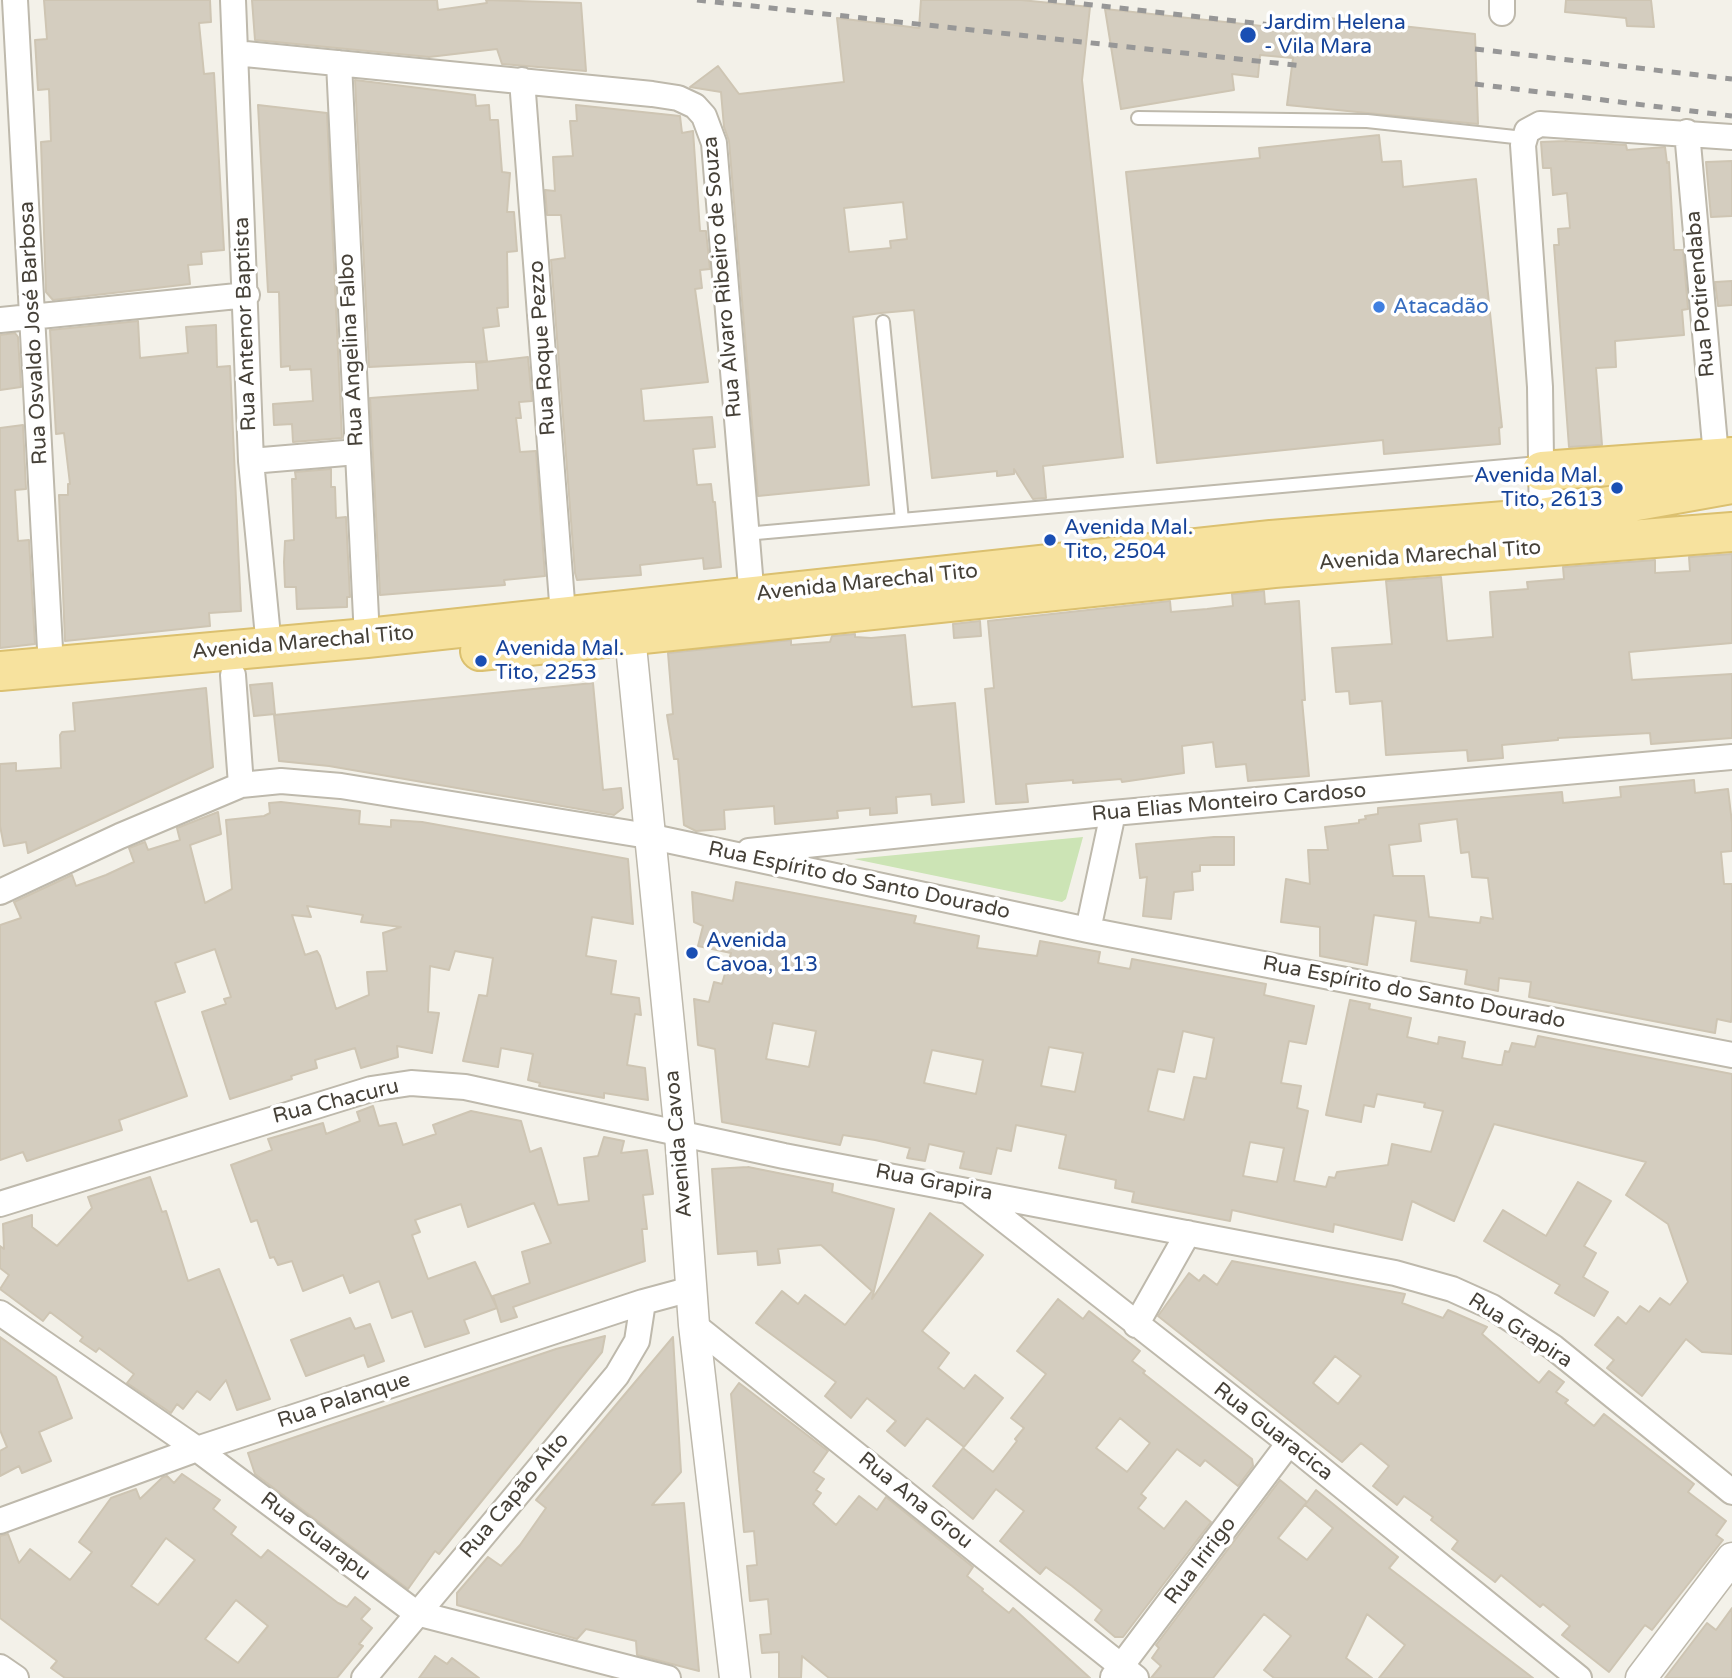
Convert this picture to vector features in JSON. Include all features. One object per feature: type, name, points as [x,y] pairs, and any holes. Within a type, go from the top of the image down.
[{"type":"main road","name":"Avenida Marechal Tito","points":[[1542,532],[1727,466]]},
{"type":"main road","points":[[1542,467],[1727,466]]},
{"type":"main road","name":"Avenida Marechal Tito","points":[[0,695],[233,675],[1271,540],[1542,532],[1732,532]]},
{"type":"main road","name":"Avenida Marechal Tito","points":[[0,671],[367,638],[563,615],[628,622]]},
{"type":"street","name":"Rua Osvaldo José Barbosa","points":[[15,0],[51,667]]},
{"type":"street","name":"Rua Antenor Baptista","points":[[233,0],[247,295],[251,461],[269,647]]},
{"type":"street","name":"Rua Alvaro Ribeiro de Souza","points":[[234,53],[523,80],[678,98],[695,107],[710,127],[714,143],[753,609]]},
{"type":"street","name":"Rua Angelina Falbo","points":[[339,63],[367,638]]},
{"type":"street","name":"Rua Roque Pezzo","points":[[523,80],[563,615]]},
{"type":"street","points":[[1542,532],[1540,387],[1523,142],[1533,126],[1540,124],[1732,137]]},
{"type":"street","name":"Rua Potirendaba","points":[[1687,132],[1727,466]]},
{"type":"street","points":[[0,320],[247,295]]},
{"type":"street","points":[[251,461],[357,452]]},
{"type":"street","name":"Avenida Cavoa","points":[[628,622],[680,1135],[694,1325],[735,1678]]},
{"type":"street","points":[[233,675],[241,786]]},
{"type":"street","name":"Rua Elias Monteiro Cardoso","points":[[727,853],[1113,813],[1732,757]]},
{"type":"street","name":"Rua Espírito do Santo Dourado","points":[[0,892],[120,836],[241,786],[281,781],[341,786],[648,836],[1088,930],[1732,1055]]},
{"type":"street","points":[[1088,930],[1113,813]]},
{"type":"street","name":"Rua Chacuru","points":[[0,1204],[311,1106],[411,1083],[465,1087],[529,1099],[680,1135]]},
{"type":"street","name":"Rua Grapira","points":[[680,1135],[1395,1273],[1452,1289],[1492,1307],[1553,1347],[1732,1492]]},
{"type":"street","name":"Rua Guaracica","points":[[965,1189],[1289,1443],[1579,1678]]},
{"type":"street","points":[[1136,1325],[1188,1233]]},
{"type":"street","name":"Rua Palanque","points":[[0,1521],[197,1449],[643,1302],[691,1289]]},
{"type":"street","name":"Rua Capão Alto","points":[[364,1678],[617,1376],[637,1341],[643,1302]]},
{"type":"street","name":"Rua Guarapu","points":[[0,1313],[197,1449],[416,1613],[668,1678]]},
{"type":"street","name":"Rua Ana Grou","points":[[694,1325],[1124,1674]]},
{"type":"street","name":"Rua Iririgo","points":[[1124,1674],[1289,1443]]},
{"type":"street","points":[[1641,1678],[1732,1558]]},
{"type":"street","points":[[0,1667],[16,1678]]},
{"type":"lane","points":[[1138,118],[1367,121],[1523,142]]},
{"type":"lane","points":[[883,322],[902,520]]},
{"type":"lane","points":[[745,534],[1542,467]]},
{"type":"green space","points":[[1083,837],[1066,899],[1062,902],[854,859]]},
{"type":"building","points":[[44,0],[210,0],[211,22],[199,23],[204,74],[214,73],[224,250],[201,252],[202,264],[188,265],[190,284],[53,300],[46,292],[41,142],[51,141],[49,89],[38,90],[35,40],[47,39]]},
{"type":"building","points":[[252,0],[437,0],[438,10],[487,3],[486,0],[581,3],[586,71],[502,64],[497,49],[429,57],[255,40]]},
{"type":"building","points":[[921,0],[1021,0],[1090,7],[1082,80],[1123,457],[1043,466],[1046,498],[1033,499],[1014,469],[1014,474],[997,476],[997,471],[932,478],[914,310],[881,313],[853,317],[869,485],[758,496],[729,141],[724,127],[721,92],[690,87],[718,66],[739,94],[844,82],[837,18],[919,28]],"holes":[[[903,202],[907,239],[890,241],[891,248],[849,252],[844,208]]]},
{"type":"building","points":[[1566,0],[1651,0],[1654,27],[1627,26],[1626,18],[1565,12]]},
{"type":"building","points":[[1105,9],[1308,31],[1310,16],[1475,34],[1478,124],[1287,105],[1293,58],[1260,55],[1258,77],[1232,74],[1234,90],[1121,109]]},
{"type":"building","points":[[355,80],[475,95],[476,106],[489,105],[490,120],[498,120],[502,172],[510,173],[507,212],[514,212],[517,251],[507,252],[508,307],[497,308],[499,326],[483,328],[487,361],[369,367]]},
{"type":"building","points":[[258,105],[327,113],[342,438],[293,442],[292,424],[274,425],[273,404],[313,401],[311,369],[290,370],[290,366],[281,367],[279,292],[268,292]]},
{"type":"building","points":[[576,105],[680,116],[682,133],[693,131],[700,231],[706,231],[710,269],[700,270],[702,288],[695,289],[708,382],[641,389],[644,421],[712,417],[715,447],[693,449],[697,485],[711,484],[721,567],[704,569],[703,558],[640,565],[641,575],[577,580],[551,260],[565,258],[561,215],[547,215],[545,190],[555,191],[553,157],[573,156],[570,121],[577,121]]},
{"type":"building","name":"Atacadão","points":[[1379,135],[1382,162],[1401,161],[1403,187],[1476,179],[1502,427],[1499,428],[1500,444],[1384,454],[1383,440],[1157,463],[1126,172],[1260,158],[1259,148]]},
{"type":"building","points":[[1541,142],[1626,145],[1627,150],[1665,147],[1667,163],[1669,162],[1674,250],[1683,250],[1688,309],[1682,310],[1684,335],[1615,341],[1616,367],[1596,368],[1602,445],[1569,447],[1554,245],[1559,245],[1558,229],[1570,228],[1567,193],[1553,195],[1551,168],[1543,168]]},
{"type":"building","points":[[1732,161],[1732,216],[1711,217],[1706,162]]},
{"type":"building","points":[[1732,281],[1732,305],[1718,306],[1715,282]]},
{"type":"building","points":[[138,321],[140,358],[188,353],[186,327],[216,325],[217,367],[230,366],[241,611],[209,613],[210,626],[65,641],[59,495],[68,495],[70,484],[64,433],[56,434],[50,330]]},
{"type":"building","points":[[15,333],[18,337],[21,387],[0,390],[0,335]]},
{"type":"building","points":[[528,357],[532,401],[519,402],[521,418],[516,418],[520,452],[536,451],[545,576],[504,580],[505,585],[380,595],[370,398],[478,390],[476,363]]},
{"type":"building","points":[[23,425],[26,489],[15,490],[18,541],[29,540],[35,644],[0,648],[0,428]]},
{"type":"building","points":[[331,469],[331,487],[335,487],[336,518],[346,517],[350,597],[347,597],[347,607],[297,609],[296,587],[285,587],[284,562],[285,541],[294,540],[292,479],[296,479],[295,472]]},
{"type":"building","points":[[1732,554],[1732,643],[1629,652],[1632,680],[1732,674],[1732,738],[1651,744],[1650,733],[1558,738],[1502,745],[1503,758],[1468,761],[1467,750],[1386,755],[1382,701],[1350,704],[1349,691],[1336,692],[1332,648],[1392,644],[1386,581],[1441,577],[1447,641],[1493,637],[1490,592],[1528,589],[1527,582],[1564,579],[1563,567],[1655,560],[1655,573],[1690,571],[1689,557]]},
{"type":"building","points":[[1264,591],[1265,604],[1299,601],[1305,700],[1302,700],[1309,776],[1248,781],[1246,764],[1216,767],[1213,742],[1182,746],[1184,773],[1122,782],[1121,779],[1073,783],[1073,780],[1026,784],[1028,802],[996,804],[985,689],[994,688],[988,621],[1170,601],[1171,612],[1207,609],[1233,606],[1232,594]]},
{"type":"building","points":[[980,621],[981,636],[954,638],[953,624]]},
{"type":"building","points":[[855,634],[855,637],[871,638],[905,635],[912,707],[955,703],[964,802],[932,805],[931,794],[896,797],[897,813],[870,815],[870,808],[837,811],[838,818],[775,824],[774,806],[724,810],[725,829],[696,831],[684,825],[678,759],[674,759],[667,715],[673,714],[668,653],[791,640],[791,645],[830,642],[832,636]]},
{"type":"building","points":[[272,683],[275,714],[254,716],[250,685]]},
{"type":"building","points":[[593,683],[603,790],[621,788],[623,808],[614,815],[329,766],[279,761],[274,715]]},
{"type":"building","points":[[206,688],[213,767],[28,853],[26,842],[4,846],[0,826],[0,764],[16,763],[16,771],[61,768],[60,735],[62,732],[75,731],[73,703]]},
{"type":"building","points":[[1694,780],[1695,793],[1728,789],[1732,851],[1721,852],[1724,884],[1732,884],[1732,1012],[1731,1022],[1717,1019],[1715,1033],[1529,997],[1531,982],[1499,978],[1498,991],[1465,984],[1467,970],[1411,961],[1416,921],[1374,915],[1367,965],[1320,956],[1320,927],[1281,922],[1286,879],[1310,884],[1308,850],[1328,850],[1325,827],[1359,823],[1359,820],[1366,819],[1365,816],[1378,814],[1378,808],[1562,792],[1563,803],[1621,797],[1620,787]],"holes":[[[1457,819],[1461,853],[1469,852],[1472,877],[1488,878],[1493,919],[1481,917],[1480,923],[1429,917],[1424,876],[1393,876],[1389,845],[1421,841],[1419,824]]]},
{"type":"building","points":[[269,803],[360,811],[359,824],[391,827],[391,820],[422,822],[628,859],[633,924],[592,917],[586,956],[616,961],[611,994],[639,998],[641,1015],[635,1014],[627,1065],[645,1068],[648,1100],[604,1093],[604,1098],[539,1086],[540,1083],[528,1080],[533,1054],[501,1048],[498,1067],[463,1061],[479,995],[487,996],[493,958],[455,951],[449,970],[430,966],[428,1012],[439,1013],[432,1053],[397,1046],[398,1057],[361,1068],[355,1048],[315,1060],[317,1068],[291,1076],[292,1079],[230,1099],[202,1012],[226,1004],[224,999],[231,997],[215,949],[175,963],[185,992],[155,1002],[187,1096],[119,1120],[122,1130],[27,1161],[23,1152],[0,1160],[0,925],[21,918],[14,902],[72,875],[76,886],[106,875],[134,862],[129,848],[145,842],[148,850],[180,840],[177,828],[218,812],[221,834],[190,845],[205,903],[232,889],[226,820],[264,816],[270,813]],"holes":[[[307,906],[363,915],[361,922],[401,927],[383,933],[387,971],[367,972],[369,995],[336,1009],[320,956],[317,951],[305,955],[292,915],[311,917]]]},
{"type":"building","points":[[1234,837],[1234,865],[1200,865],[1200,871],[1192,872],[1193,890],[1174,892],[1171,919],[1143,916],[1147,877],[1140,878],[1136,844]]},
{"type":"building","points":[[736,882],[916,916],[914,923],[979,936],[977,948],[1037,956],[1040,941],[1100,952],[1098,963],[1130,969],[1132,959],[1266,984],[1264,995],[1314,1006],[1306,1044],[1289,1041],[1281,1083],[1301,1086],[1297,1108],[1308,1111],[1294,1181],[1326,1187],[1329,1177],[1335,1178],[1337,1172],[1388,1165],[1392,1144],[1431,1152],[1443,1111],[1424,1107],[1425,1103],[1377,1094],[1374,1107],[1364,1105],[1361,1122],[1326,1115],[1350,1000],[1370,1004],[1369,1009],[1411,1018],[1407,1037],[1438,1044],[1439,1037],[1465,1042],[1462,1058],[1498,1065],[1502,1065],[1505,1051],[1509,1052],[1512,1043],[1535,1047],[1538,1036],[1732,1074],[1732,1354],[1702,1352],[1686,1339],[1642,1396],[1607,1368],[1614,1360],[1595,1345],[1618,1317],[1626,1324],[1640,1306],[1649,1312],[1660,1298],[1670,1305],[1688,1282],[1668,1224],[1626,1195],[1646,1162],[1494,1124],[1454,1221],[1412,1201],[1402,1240],[1334,1224],[1333,1232],[1232,1210],[1230,1221],[1132,1202],[1134,1192],[1115,1188],[1116,1180],[1059,1168],[1066,1135],[1016,1125],[1011,1151],[997,1148],[991,1174],[960,1168],[964,1152],[929,1144],[925,1161],[907,1158],[910,1148],[875,1140],[843,1135],[840,1145],[722,1122],[715,1049],[698,1045],[694,999],[709,1002],[714,982],[722,984],[731,953],[698,946],[703,926],[694,922],[692,892],[733,901]],"holes":[[[773,1023],[816,1031],[809,1067],[766,1059]],[[1183,1031],[1214,1038],[1206,1079],[1194,1077],[1184,1120],[1148,1111],[1158,1069],[1174,1072]],[[1049,1047],[1083,1053],[1075,1092],[1041,1086]],[[932,1050],[983,1060],[976,1094],[924,1083]],[[1250,1142],[1284,1148],[1277,1182],[1243,1176]]]},
{"type":"building","points":[[373,1106],[379,1126],[396,1123],[403,1145],[436,1134],[433,1125],[471,1111],[521,1121],[530,1152],[541,1148],[558,1205],[589,1201],[584,1158],[598,1156],[604,1137],[624,1141],[621,1153],[647,1150],[653,1194],[643,1195],[647,1229],[642,1229],[645,1261],[513,1307],[517,1317],[501,1322],[497,1308],[464,1320],[469,1333],[425,1347],[412,1311],[392,1318],[379,1281],[350,1293],[343,1275],[303,1291],[292,1261],[278,1265],[274,1257],[270,1258],[257,1220],[251,1222],[231,1165],[272,1150],[268,1139],[323,1123],[326,1134],[360,1121],[357,1112]],"holes":[[[534,1203],[551,1243],[522,1252],[530,1283],[493,1296],[497,1308],[475,1262],[428,1279],[412,1235],[420,1232],[415,1220],[461,1204],[468,1227]]]},
{"type":"building","points":[[748,1167],[833,1184],[832,1192],[894,1209],[872,1299],[930,1213],[983,1255],[922,1331],[949,1353],[938,1368],[964,1389],[975,1375],[1003,1398],[964,1447],[927,1418],[905,1446],[887,1431],[896,1421],[867,1398],[851,1418],[825,1396],[836,1382],[756,1323],[782,1291],[798,1304],[805,1295],[845,1325],[872,1291],[821,1245],[778,1249],[780,1263],[758,1265],[757,1251],[718,1254],[712,1169]]},
{"type":"building","points":[[150,1177],[162,1212],[166,1211],[188,1281],[219,1269],[270,1399],[237,1410],[226,1380],[210,1400],[197,1391],[183,1409],[177,1404],[171,1413],[127,1383],[134,1374],[99,1348],[96,1352],[80,1341],[83,1337],[50,1312],[43,1321],[0,1289],[9,1275],[0,1268],[0,1246],[4,1249],[3,1224],[32,1215],[32,1227],[57,1246],[92,1208],[88,1197]]},
{"type":"building","points":[[1578,1182],[1611,1201],[1584,1246],[1596,1253],[1583,1277],[1608,1292],[1594,1316],[1555,1293],[1560,1285],[1484,1241],[1503,1210],[1546,1236]]},
{"type":"building","points":[[1232,1261],[1405,1294],[1402,1303],[1443,1318],[1448,1310],[1487,1327],[1482,1334],[1539,1383],[1549,1371],[1564,1382],[1556,1392],[1568,1400],[1565,1403],[1594,1426],[1604,1414],[1694,1484],[1688,1492],[1726,1521],[1716,1535],[1723,1540],[1652,1630],[1645,1625],[1609,1672],[1562,1635],[1570,1626],[1543,1604],[1540,1607],[1501,1575],[1495,1582],[1452,1549],[1458,1541],[1431,1520],[1433,1517],[1404,1496],[1397,1505],[1373,1486],[1389,1466],[1361,1443],[1342,1462],[1158,1316],[1189,1273],[1199,1281],[1204,1275],[1217,1285]],"holes":[[[1335,1356],[1361,1376],[1338,1404],[1313,1383]]]},
{"type":"building","points":[[1058,1299],[1083,1319],[1089,1311],[1140,1351],[1132,1361],[1145,1371],[1143,1373],[1252,1459],[1253,1466],[1238,1486],[1205,1460],[1200,1466],[1177,1449],[1141,1494],[1146,1498],[1138,1508],[1164,1529],[1186,1501],[1211,1522],[1123,1637],[1115,1637],[1095,1620],[1102,1610],[1072,1586],[1046,1567],[1040,1574],[1000,1541],[1024,1511],[996,1489],[973,1519],[933,1486],[963,1448],[993,1472],[1017,1441],[1015,1439],[1024,1428],[1011,1418],[1046,1374],[1017,1351]],"holes":[[[1120,1418],[1150,1443],[1127,1472],[1096,1448]]]},
{"type":"building","points":[[350,1318],[355,1329],[370,1324],[384,1361],[368,1367],[364,1355],[306,1376],[291,1340]]},
{"type":"building","points":[[605,1336],[602,1352],[439,1554],[435,1551],[408,1589],[255,1474],[248,1453],[556,1349]]},
{"type":"building","points":[[0,1337],[56,1377],[72,1418],[39,1432],[51,1461],[22,1473],[19,1466],[0,1476],[0,1451],[7,1447],[0,1430]]},
{"type":"building","points":[[673,1337],[681,1472],[652,1505],[684,1503],[699,1671],[637,1655],[636,1641],[586,1629],[577,1639],[457,1605],[457,1593],[488,1557],[501,1566],[520,1545],[546,1508],[536,1500]]},
{"type":"building","points":[[739,1383],[828,1451],[813,1472],[824,1479],[816,1490],[821,1493],[813,1504],[836,1525],[859,1496],[877,1510],[886,1497],[973,1567],[967,1576],[983,1589],[982,1591],[1009,1613],[1013,1608],[1090,1678],[829,1678],[802,1656],[801,1678],[779,1678],[779,1652],[762,1653],[760,1635],[771,1634],[768,1599],[750,1601],[747,1566],[757,1565],[754,1531],[744,1532],[731,1394]]},
{"type":"building","points":[[182,1474],[220,1500],[213,1509],[236,1527],[231,1534],[261,1558],[268,1550],[338,1603],[347,1607],[355,1597],[370,1609],[361,1619],[372,1628],[359,1644],[363,1646],[337,1678],[65,1678],[51,1668],[57,1661],[0,1618],[0,1536],[8,1534],[19,1563],[30,1549],[70,1580],[92,1552],[79,1542],[111,1498],[136,1489],[140,1499],[167,1476],[174,1483]],"holes":[[[166,1538],[195,1560],[158,1605],[131,1586]],[[236,1600],[268,1626],[238,1663],[205,1639]]]},
{"type":"building","points":[[1280,1480],[1307,1502],[1278,1538],[1307,1560],[1333,1528],[1305,1505],[1316,1490],[1398,1557],[1389,1568],[1533,1678],[1379,1678],[1405,1645],[1367,1614],[1346,1658],[1372,1678],[1274,1678],[1264,1670],[1291,1636],[1264,1614],[1213,1678],[1151,1678],[1161,1666],[1152,1658],[1159,1648],[1156,1645]]},
{"type":"building","points":[[1732,1608],[1732,1678],[1665,1678],[1707,1623],[1716,1630]]},
{"type":"building","points":[[435,1656],[447,1664],[452,1658],[479,1678],[419,1678]]},
{"type":"railway","points":[[697,0],[1303,66]]},
{"type":"railway","points":[[1048,0],[1308,29]]},
{"type":"railway","points":[[1475,49],[1732,79]]},
{"type":"railway","points":[[1475,84],[1732,116]]},
{"type":"place","name":"Jardim Helena - Vila Mara","points":[[1248,35]]},
{"type":"place","name":"Atacadão","points":[[1379,307]]},
{"type":"place","name":"Avenida Mal. Tito, 2613","points":[[1617,488]]},
{"type":"place","name":"Avenida Mal. Tito, 2504","points":[[1050,540]]},
{"type":"place","name":"Avenida Mal. Tito, 2253","points":[[481,661]]},
{"type":"place","name":"Avenida Cavoa, 113","points":[[692,953]]}]
